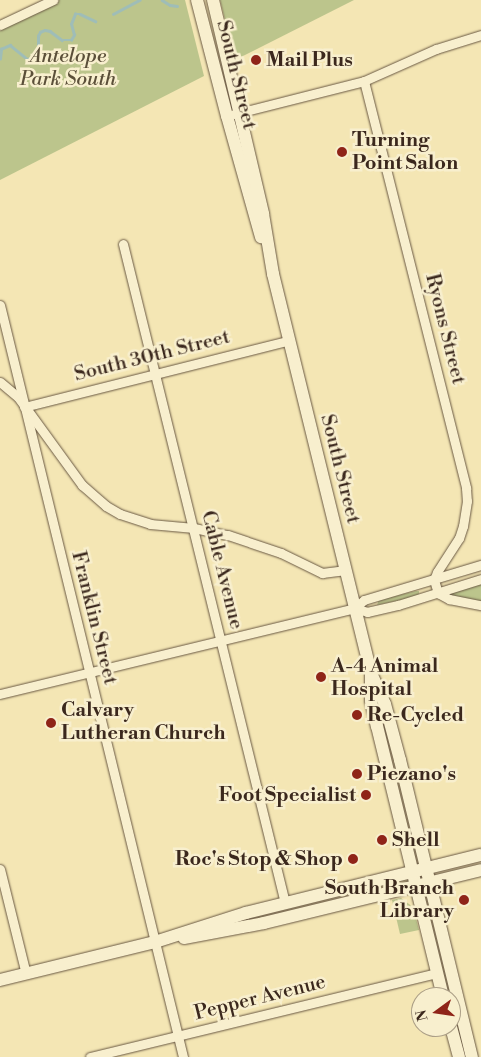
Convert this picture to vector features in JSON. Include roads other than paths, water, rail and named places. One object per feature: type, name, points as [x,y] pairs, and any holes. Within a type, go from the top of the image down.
[{"type":"main road","name":"South Street","points":[[198,0],[226,116],[257,226],[273,274],[290,340],[371,673],[385,704],[431,883],[472,1057]]},
{"type":"main road","name":"South Street","points":[[213,0],[241,112],[264,217],[273,274]]},
{"type":"main road","name":"South Street","points":[[371,673],[371,701],[440,987]]},
{"type":"main road","points":[[0,980],[155,942],[201,926],[285,903],[481,856]]},
{"type":"main road","points":[[155,942],[264,923],[481,870]]},
{"type":"main road","points":[[454,1037],[459,1057]]},
{"type":"street","points":[[0,26],[53,0]]},
{"type":"street","points":[[226,116],[364,81],[436,49],[481,35]]},
{"type":"street","name":"Ryons Street","points":[[364,81],[466,488],[466,514],[463,526],[456,544],[437,572],[434,580]]},
{"type":"street","name":"Cable Avenue","points":[[123,244],[285,903]]},
{"type":"street","name":"Franklin Street","points":[[0,305],[183,1057]]},
{"type":"street","name":"South 30th Street","points":[[24,407],[290,340]]},
{"type":"street","points":[[0,382],[12,391],[82,484],[106,506],[136,521],[194,528],[255,543],[322,573],[346,570]]},
{"type":"street","points":[[0,694],[355,608],[364,600],[481,565]]},
{"type":"street","points":[[355,608],[367,612],[438,594],[481,579]]},
{"type":"street","points":[[434,580],[438,594],[449,599],[481,605]]},
{"type":"street","points":[[0,869],[26,974]]},
{"type":"street","name":"Pepper Avenue","points":[[90,1057],[437,973]]},
{"type":"waterway","points":[[113,14],[139,0]]},
{"type":"waterway","points":[[162,0],[170,5],[177,6]]},
{"type":"waterway","points":[[0,59],[1,49],[10,45],[27,59],[38,57],[38,36],[40,32],[45,30],[50,31],[62,40],[71,40],[74,35],[71,24],[75,14],[80,14],[95,21]]},
{"type":"place","name":"Mail Plus","points":[[256,60]]},
{"type":"place","name":"Turning Point Salon","points":[[342,152]]},
{"type":"place","name":"A-4 Animal Hospital","points":[[321,677]]},
{"type":"place","name":"Re-Cycled","points":[[357,715]]},
{"type":"place","name":"Calvary Lutheran Church","points":[[51,723]]},
{"type":"place","name":"Piezano's","points":[[357,774]]},
{"type":"place","name":"Foot Specialist","points":[[366,795]]},
{"type":"place","name":"Shell","points":[[382,840]]},
{"type":"place","name":"Roc's Stop & Shop","points":[[353,859]]},
{"type":"place","name":"South Branch Library","points":[[464,900]]},
{"type":"park label","name":"Antelope Park South","points":[[68,68]]}]
